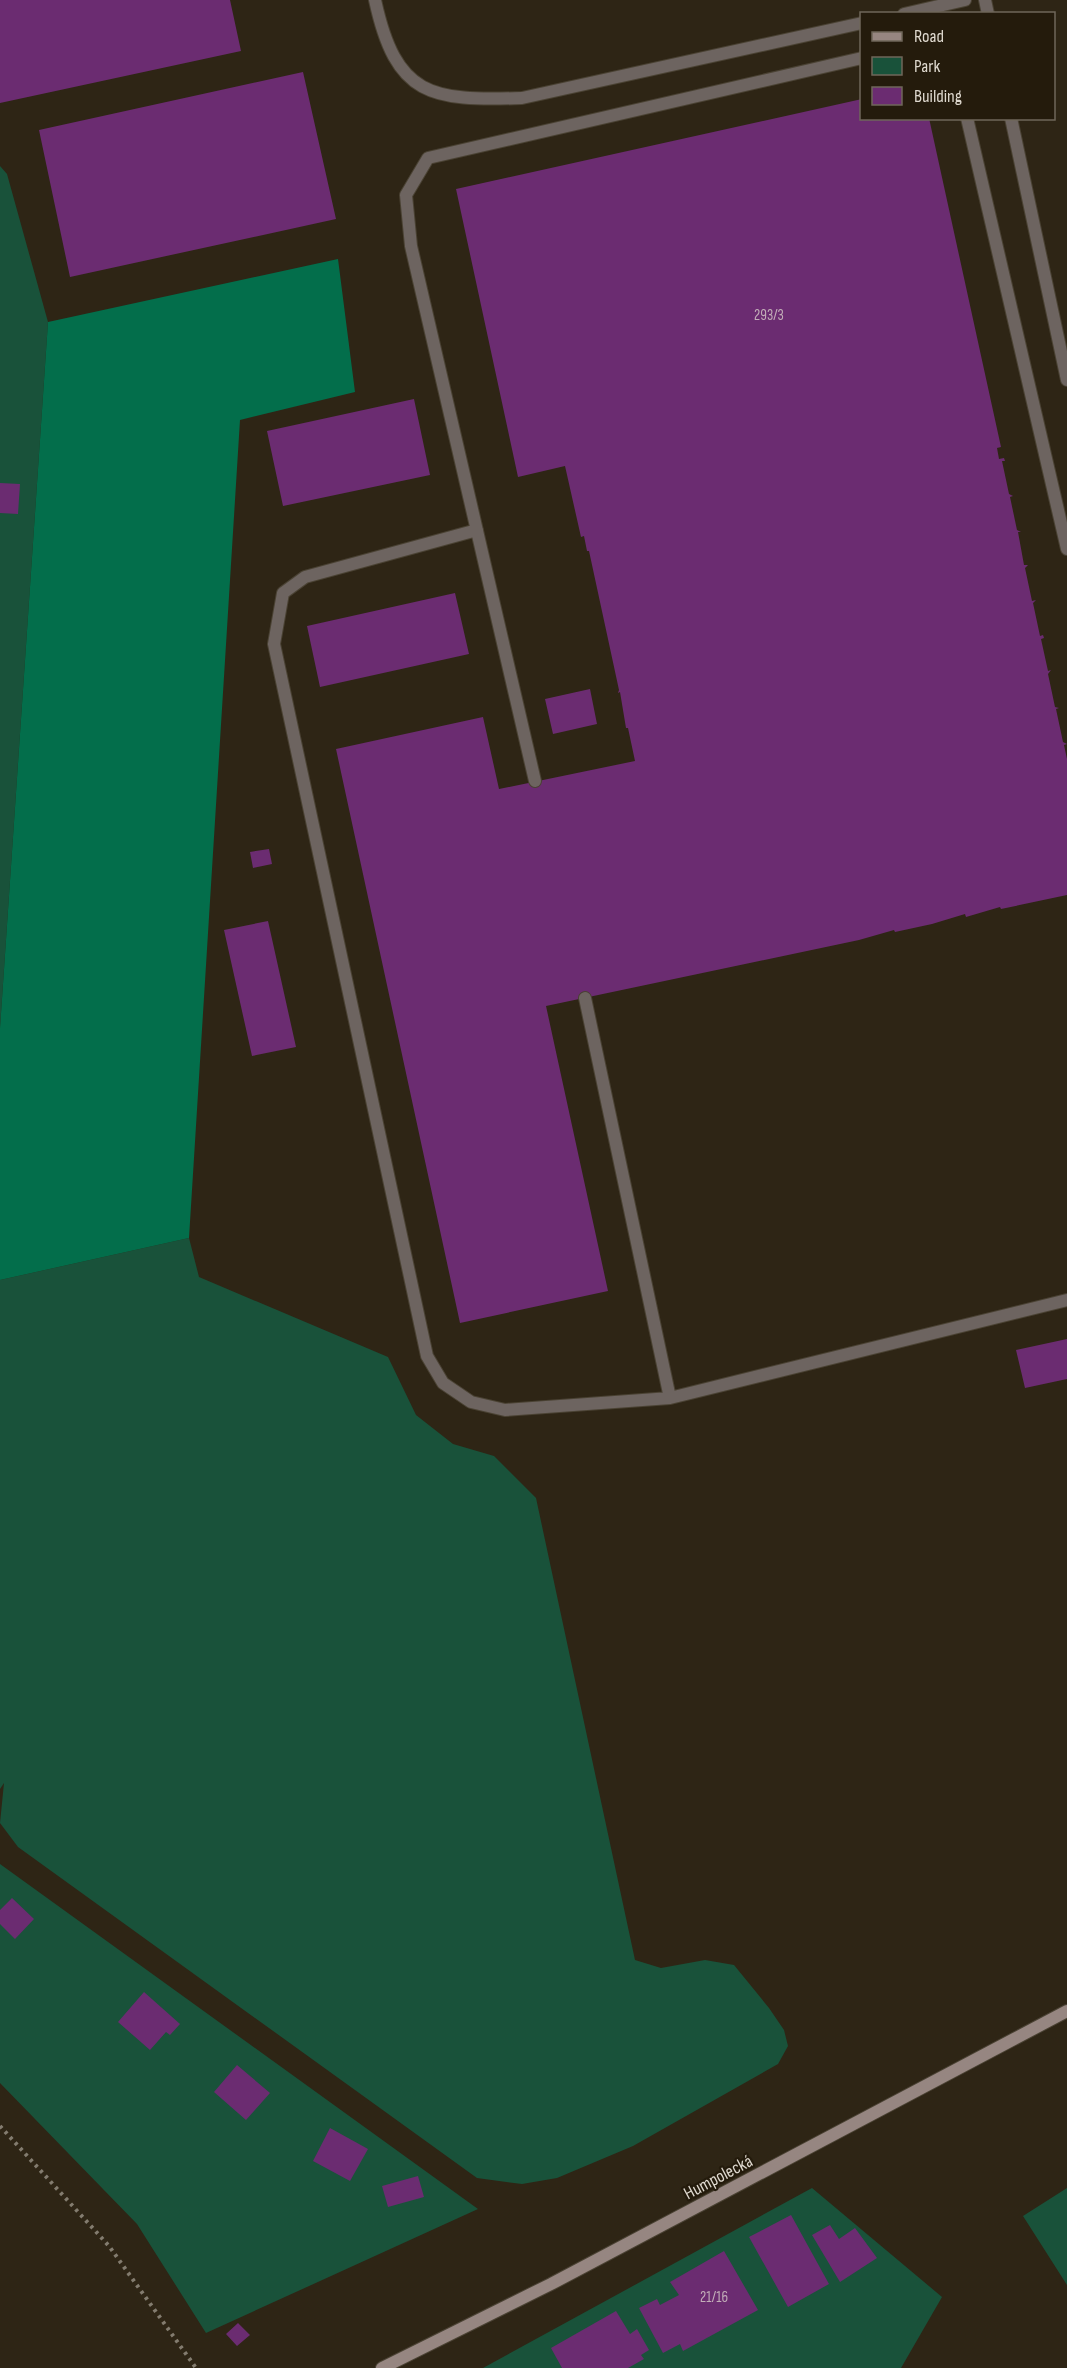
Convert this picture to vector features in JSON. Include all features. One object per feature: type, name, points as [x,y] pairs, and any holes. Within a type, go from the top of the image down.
[{"type":"main road","name":"Humpolecká","points":[[382,2368],[551,2284],[1067,2012]]},
{"type":"lane","points":[[375,0],[381,27],[399,68],[425,91],[470,100],[522,98],[860,23]]},
{"type":"lane","points":[[912,12],[964,0]]},
{"type":"lane","points":[[535,781],[411,246],[406,195],[428,158],[860,58]]},
{"type":"lane","points":[[967,120],[1067,549]]},
{"type":"lane","points":[[1011,120],[1067,380]]},
{"type":"lane","points":[[477,530],[305,577],[283,593],[274,644],[428,1356],[443,1383],[471,1402],[506,1410],[670,1398],[1067,1300]]},
{"type":"lane","points":[[585,998],[670,1398]]},
{"type":"path","points":[[0,2126],[109,2246],[196,2368]]},
{"type":"green space","points":[[0,166],[7,174],[48,322],[0,1028]]},
{"type":"green space","points":[[338,259],[355,392],[240,420],[189,1238],[0,1280],[0,1028],[48,322]]},
{"type":"green space","points":[[189,1238],[199,1277],[388,1357],[416,1415],[453,1444],[494,1456],[536,1498],[635,1960],[661,1968],[705,1960],[734,1965],[784,2030],[788,2046],[778,2064],[633,2146],[557,2178],[522,2184],[477,2178],[18,1847],[0,1823],[4,1783],[0,1789],[0,1280]]},
{"type":"green space","points":[[0,1864],[478,2209],[206,2333],[137,2224],[0,2083]]},
{"type":"green space","points":[[812,2188],[942,2297],[901,2368],[483,2368]]},
{"type":"green space","points":[[1067,2188],[1067,2285],[1023,2216]]},
{"type":"building","points":[[0,0],[230,0],[241,51],[0,103]]},
{"type":"building","points":[[303,72],[336,219],[70,277],[39,130]]},
{"type":"building","points":[[860,99],[860,120],[929,120],[1001,447],[997,448],[999,459],[1004,458],[1005,461],[1002,461],[1009,494],[1013,496],[1010,497],[1017,530],[1021,532],[1018,532],[1024,565],[1028,565],[1025,568],[1032,601],[1036,600],[1033,603],[1040,636],[1043,635],[1044,638],[1041,639],[1048,671],[1051,670],[1048,674],[1055,707],[1059,708],[1056,709],[1063,742],[1067,744],[1064,745],[1067,759],[1067,895],[1001,909],[1000,907],[966,917],[965,914],[932,924],[895,932],[894,930],[859,940],[546,1006],[608,1291],[460,1323],[336,749],[483,717],[499,789],[635,761],[620,692],[618,693],[589,551],[587,551],[584,536],[581,537],[565,466],[518,477],[456,189]]},
{"type":"building","points":[[414,399],[430,475],[283,506],[267,431]]},
{"type":"building","points":[[0,483],[20,484],[18,514],[0,513]]},
{"type":"building","points":[[455,593],[469,654],[320,687],[307,626]]},
{"type":"building","points":[[590,689],[597,724],[553,734],[545,699]]},
{"type":"building","points":[[269,849],[272,864],[253,868],[250,852]]},
{"type":"building","points":[[268,921],[296,1047],[252,1056],[224,930]]},
{"type":"building","points":[[1067,1339],[1067,1379],[1025,1388],[1016,1350]]},
{"type":"building","points":[[12,1898],[34,1919],[15,1939],[0,1924],[0,1910]]},
{"type":"building","points":[[144,1992],[180,2024],[170,2035],[166,2032],[150,2050],[118,2022]]},
{"type":"building","points":[[237,2065],[270,2093],[246,2120],[214,2092]]},
{"type":"building","points":[[330,2128],[368,2149],[350,2181],[313,2161]]},
{"type":"building","points":[[418,2176],[424,2197],[388,2207],[382,2186]]},
{"type":"building","points":[[791,2215],[829,2284],[788,2307],[749,2237]]},
{"type":"building","points":[[830,2225],[839,2239],[855,2228],[877,2258],[840,2282],[812,2235]]},
{"type":"building","points":[[724,2251],[758,2310],[683,2351],[680,2344],[663,2353],[639,2308],[657,2299],[660,2305],[679,2295],[670,2282]]},
{"type":"building","points":[[616,2311],[630,2334],[637,2329],[649,2350],[641,2355],[644,2359],[628,2368],[562,2368],[551,2348]]},
{"type":"building","points":[[238,2323],[250,2335],[237,2346],[226,2334]]}]
